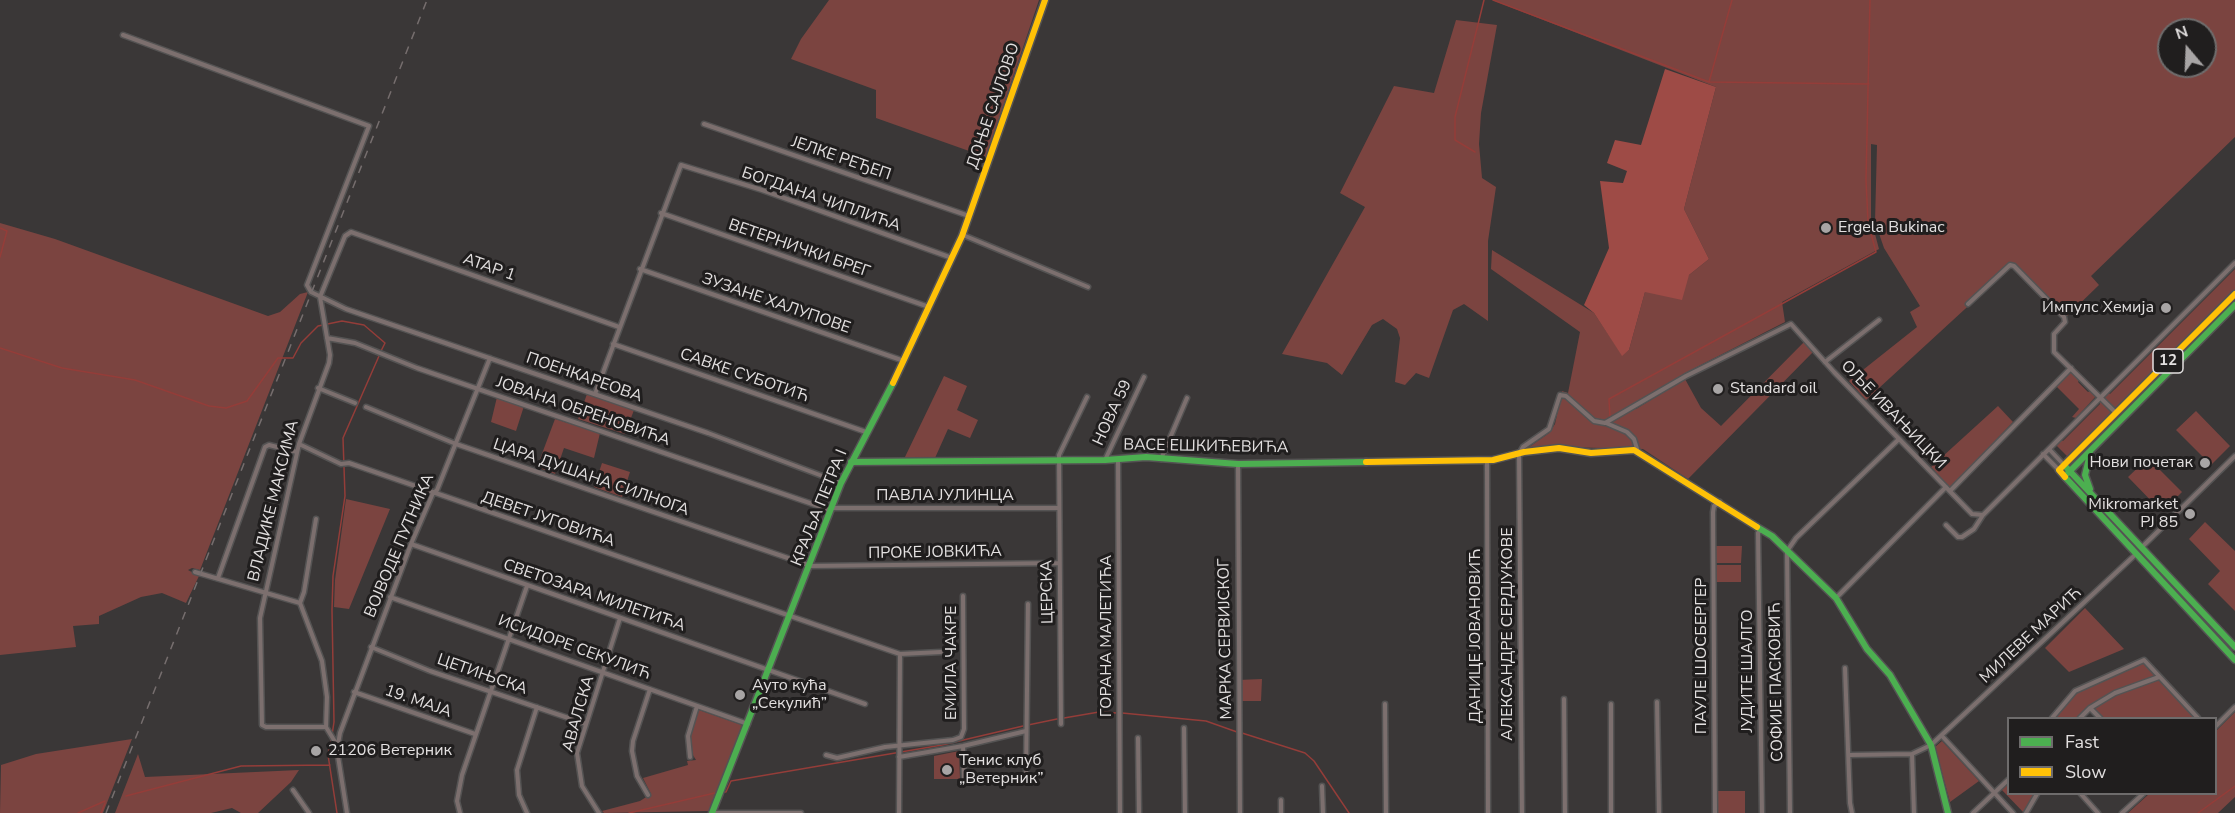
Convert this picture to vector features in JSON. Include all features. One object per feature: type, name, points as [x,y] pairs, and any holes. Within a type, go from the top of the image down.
[{"type":"street","name":"ДОЊЕ САЈЛОВО","points":[[969,218],[1045,0]]},
{"type":"street","points":[[123,35],[369,126],[307,285],[320,297]]},
{"type":"street","name":"ЈЕЛКЕ РЕЂЕП","points":[[704,124],[969,218]]},
{"type":"street","name":"БОГДАНА ЧИПЛИЋА","points":[[661,213],[681,165],[762,190],[952,258]]},
{"type":"street","points":[[595,394],[661,213]]},
{"type":"street","name":"ВЕТЕРНИЧКИ БРЕГ","points":[[661,213],[929,307]]},
{"type":"street","name":"КРАЉА ПЕТРА I","points":[[712,813],[811,566],[841,483],[904,361],[969,218]]},
{"type":"street","name":"ВЛАДИКЕ МАКСИМА","points":[[326,727],[266,727],[261,724],[260,618],[299,444],[330,355],[320,297],[345,236],[351,232]]},
{"type":"street","name":"АТАР 1","points":[[351,232],[619,327]]},
{"type":"street","points":[[963,234],[1088,287]]},
{"type":"street","points":[[1946,525],[1955,535],[1962,537],[1974,529],[1983,515],[2235,262]]},
{"type":"street","points":[[1968,304],[2010,265],[2016,268],[2064,317],[2065,322],[2054,334],[2054,351],[2116,413]]},
{"type":"street","name":"ЗУЗАНЕ ХАЛУПОВЕ","points":[[640,269],[904,361]]},
{"type":"street","name":"12","points":[[2062,467],[2235,294]]},
{"type":"street","name":"ПОЕНКАРЕОВА","points":[[320,297],[346,309],[595,394],[841,483]]},
{"type":"street","name":"12","points":[[2092,449],[2235,305]]},
{"type":"street","points":[[1825,362],[1879,320]]},
{"type":"street","name":"ОЉЕ ИВАЊИЦКИ","points":[[1605,423],[1686,376],[1791,324],[1972,514],[1983,515]]},
{"type":"street","name":"ЈОВАНА ОБРЕНОВИЋА","points":[[327,338],[355,343],[380,354],[831,509]]},
{"type":"street","name":"САВКЕ СУБОТИЋ","points":[[613,344],[866,432]]},
{"type":"street","name":"ВОЈВОДЕ ПУТНИКА","points":[[337,746],[354,692],[390,597],[433,493],[437,490],[490,358]]},
{"type":"street","points":[[1950,491],[2071,368]]},
{"type":"street","name":"НОВА 59","points":[[1105,460],[1143,377]]},
{"type":"street","points":[[318,388],[356,403]]},
{"type":"street","points":[[1519,454],[1523,447],[1549,429],[1557,398],[1562,394],[1594,421],[1628,432],[1638,452],[1761,529],[1836,598],[1867,649],[1890,675],[1932,745],[1948,813]]},
{"type":"street","points":[[1059,459],[1087,397]]},
{"type":"street","points":[[1161,459],[1187,398]]},
{"type":"street","name":"ЦАРА ДУШАНА СИЛНОГА","points":[[366,407],[456,444],[811,566]]},
{"type":"street","points":[[1787,551],[1796,538],[1899,439]]},
{"type":"street","name":"ДЕВЕТ ЈУГОВИЋА","points":[[299,444],[341,464],[349,463],[900,654]]},
{"type":"street","points":[[218,578],[265,447],[269,445],[297,452]]},
{"type":"street","name":"ВАСЕ ЕШКИЋЕВИЋА","points":[[851,462],[1161,459],[1238,464],[1487,459],[1559,448],[1591,453],[1638,452]]},
{"type":"street","points":[[2049,449],[2062,467],[2064,476],[2235,660]]},
{"type":"street","points":[[2064,476],[2092,449]]},
{"type":"street","points":[[2091,493],[2085,475],[2092,449]]},
{"type":"street","name":"АЛЕКСАНДРЕ СЕРДЈУКОВЕ","points":[[1519,454],[1522,813]]},
{"type":"street","points":[[2043,454],[2070,471],[2235,647]]},
{"type":"street","points":[[2142,547],[2235,456]]},
{"type":"street","name":"ЦЕРСКА","points":[[1059,459],[1060,724]]},
{"type":"street","name":"ГОРАНА МАЛЕТИЋА","points":[[1118,459],[1120,813]]},
{"type":"street","name":"ДАНИЦЕ ЈОВАНОВИЋ","points":[[1487,459],[1488,813]]},
{"type":"street","name":"МАРКА СЕРВИЈСКОГ","points":[[1238,464],[1240,813]]},
{"type":"street","points":[[1836,598],[1946,487]]},
{"type":"street","name":"ПАУЛЕ ШОСБЕРГЕР","points":[[1715,813],[1713,510],[1720,502]]},
{"type":"street","name":"ПАВЛА ЈУЛИНЦА","points":[[831,509],[1059,508]]},
{"type":"street","points":[[316,519],[304,592],[300,603],[322,661],[327,697],[326,727],[337,746],[347,813]]},
{"type":"street","name":"ЈУДИТЕ ШАЛГО","points":[[1761,529],[1758,533],[1762,813]]},
{"type":"street","name":"СВЕТОЗАРА МИЛЕТИЋА","points":[[411,544],[865,704]]},
{"type":"street","name":"СОФИЈЕ ПАСКОВИЋ","points":[[1787,551],[1790,813]]},
{"type":"street","name":"МИЛЕВЕ МАРИЋ","points":[[1850,755],[1912,754],[1932,745],[2137,554]]},
{"type":"street","name":"ПРОКЕ ЈОВКИЋА","points":[[811,566],[1059,563]]},
{"type":"street","points":[[195,572],[300,603]]},
{"type":"street","points":[[460,813],[457,801],[459,785],[527,586]]},
{"type":"street","name":"ЕМИЛА ЧАКРЕ","points":[[899,745],[953,740],[964,732],[963,596]]},
{"type":"street","name":"ИСИДОРЕ СЕКУЛИЋ","points":[[390,597],[509,637],[749,724]]},
{"type":"street","points":[[1026,777],[1028,604]]},
{"type":"street","name":"АВАЛСКА","points":[[599,813],[586,794],[578,773],[577,753],[620,618]]},
{"type":"street","name":"ЦЕТИЊСКА","points":[[371,647],[430,671],[586,724]]},
{"type":"street","points":[[898,813],[900,654],[941,652]]},
{"type":"street","points":[[2053,717],[2075,691],[2144,660],[2197,717]]},
{"type":"street","points":[[1845,668],[1852,813]]},
{"type":"street","points":[[2080,717],[2090,708],[2115,693],[2159,677]]},
{"type":"street","points":[[648,795],[637,776],[632,751],[633,741],[650,689]]},
{"type":"street","name":"19. МАЈА","points":[[354,692],[475,734]]},
{"type":"street","points":[[1563,699],[1565,813]]},
{"type":"street","points":[[1657,702],[1659,813]]},
{"type":"street","points":[[1385,704],[1386,813]]},
{"type":"street","points":[[1611,704],[1611,813]]},
{"type":"street","points":[[690,757],[688,736],[698,706]]},
{"type":"street","points":[[527,813],[519,795],[517,774],[537,707]]},
{"type":"street","points":[[2217,725],[2235,707]]},
{"type":"street","points":[[2090,708],[2099,717]]},
{"type":"street","points":[[1184,728],[1185,813]]},
{"type":"street","points":[[898,757],[963,746],[1026,731]]},
{"type":"street","points":[[1942,736],[2013,813]]},
{"type":"street","points":[[1138,738],[1139,813]]},
{"type":"street","points":[[826,756],[837,758],[899,745]]},
{"type":"street","points":[[963,746],[964,779]]},
{"type":"street","points":[[1912,754],[1914,813]]},
{"type":"street","points":[[1973,813],[2007,781]]},
{"type":"street","points":[[1322,786],[1323,813]]},
{"type":"street","points":[[293,790],[309,813]]},
{"type":"street","points":[[2026,813],[2036,795]]},
{"type":"street","points":[[2082,795],[2098,813]]},
{"type":"street","points":[[2122,813],[2142,795]]},
{"type":"street","points":[[1281,800],[1281,813]]},
{"type":"street","points":[[712,813],[801,813]]},
{"type":"shaded area","points":[[829,0],[1039,0],[986,157],[876,118],[876,90],[791,59],[801,39]]},
{"type":"shaded area","points":[[1492,0],[2235,0],[2235,137],[2091,276],[2099,285],[2066,317],[2014,264],[1866,400],[1849,381],[1917,327],[1910,312],[1920,306],[1884,248],[1875,222],[1877,145],[1871,144],[1871,219],[1879,249],[1782,302],[1785,322],[1697,367],[1633,404],[1636,409],[1685,379],[1701,408],[1721,426],[1805,341],[1814,351],[1688,479],[1643,449],[1562,447],[1525,450],[1549,433],[1555,424],[1562,391],[1568,393],[1580,332],[1491,269],[1492,250],[1594,313],[1622,355],[1629,350],[1645,292],[1689,275],[1709,259],[1684,209],[1716,87]]},
{"type":"shaded area","points":[[1456,20],[1497,25],[1481,113],[1479,144],[1482,178],[1496,187],[1488,241],[1488,321],[1464,304],[1453,310],[1429,378],[1416,373],[1405,385],[1395,382],[1400,338],[1397,329],[1383,319],[1372,325],[1342,375],[1327,363],[1282,354],[1365,207],[1340,193],[1394,86],[1434,93]]},
{"type":"shaded area","points":[[1665,69],[1716,87],[1684,209],[1709,259],[1689,275],[1682,300],[1645,292],[1629,350],[1622,356],[1594,313],[1584,305],[1609,248],[1600,181],[1623,183],[1627,171],[1607,163],[1615,140],[1641,145]]},
{"type":"shaded area","points":[[0,223],[55,239],[268,316],[280,312],[300,294],[308,292],[200,570],[192,568],[188,570],[199,576],[186,603],[162,593],[141,597],[99,616],[99,624],[73,626],[76,647],[0,655]]},
{"type":"shaded area","points":[[2235,269],[2235,292],[2114,409],[2102,397],[2107,392],[2110,394]]},
{"type":"shaded area","points":[[2074,372],[2080,379],[2078,382],[2088,392],[2092,390],[2097,395],[2076,418],[2072,417],[2079,409],[2056,386],[2069,373]]},
{"type":"shaded area","points":[[944,376],[967,386],[957,410],[978,420],[970,438],[948,429],[935,458],[904,459]]},
{"type":"shaded area","points":[[587,394],[634,410],[625,434],[578,419]]},
{"type":"shaded area","points":[[497,397],[524,406],[516,431],[491,422]]},
{"type":"shaded area","points":[[2100,399],[2112,413],[2069,458],[2055,444],[2060,439],[2063,441],[2100,404]]},
{"type":"shaded area","points":[[1998,406],[2013,422],[1950,488],[1931,467]]},
{"type":"shaded area","points":[[2196,411],[2230,446],[2211,465],[2176,430]]},
{"type":"shaded area","points":[[555,419],[600,433],[594,458],[564,448],[555,474],[537,467]]},
{"type":"shaded area","points":[[2148,458],[2182,492],[2162,512],[2128,477]]},
{"type":"shaded area","points":[[602,463],[630,472],[622,497],[594,487]]},
{"type":"shaded area","points":[[346,499],[390,509],[349,609],[334,607],[335,580]]},
{"type":"shaded area","points":[[2205,522],[2235,551],[2235,611],[2208,584],[2220,571],[2189,539]]},
{"type":"shaded area","points":[[1715,546],[1742,546],[1741,563],[1715,563]]},
{"type":"shaded area","points":[[1715,565],[1741,565],[1741,582],[1715,582]]},
{"type":"shaded area","points":[[2085,608],[2124,649],[2069,672],[2045,648]]},
{"type":"shaded area","points":[[2144,662],[2156,676],[2114,691],[2090,706],[2078,717],[2055,717],[2075,694]]},
{"type":"shaded area","points":[[1262,679],[1261,701],[1238,701],[1238,680]]},
{"type":"shaded area","points":[[2159,679],[2194,717],[2101,717],[2093,709],[2116,695]]},
{"type":"shaded area","points":[[699,710],[745,726],[709,811],[604,813],[602,811],[640,801],[651,794],[643,778],[688,765],[687,761],[696,760],[691,752],[690,736]]},
{"type":"shaded area","points":[[2235,712],[2235,797],[2218,813],[2128,813],[2148,795],[2217,795],[2217,730]]},
{"type":"shaded area","points":[[132,739],[103,813],[0,813],[1,765],[36,754]]},
{"type":"shaded area","points":[[1942,741],[1979,781],[1950,802],[1935,747]]},
{"type":"shaded area","name":"Тенис клуб „Ветерник”","points":[[959,751],[960,779],[934,779],[934,756]]},
{"type":"shaded area","points":[[138,754],[145,777],[299,770],[291,782],[258,813],[241,813],[232,808],[211,813],[115,813]]},
{"type":"shaded area","points":[[2007,783],[2007,795],[2034,795],[2024,813],[2001,789]]},
{"type":"shaded area","points":[[1717,791],[1745,791],[1745,813],[1717,813]]},
{"type":"waterway","points":[[1475,152],[1455,140],[1455,117],[1484,0]]},
{"type":"waterway","points":[[1493,0],[1709,82],[1869,84]]},
{"type":"waterway","points":[[1709,82],[1732,0]]},
{"type":"waterway","points":[[1610,418],[1609,399],[1876,252],[1868,222],[1866,180],[1870,0]]},
{"type":"waterway","points":[[0,228],[7,231],[0,257]]},
{"type":"waterway","points":[[0,348],[62,368],[135,380],[209,406],[226,408],[247,401],[278,358],[293,358],[301,343],[318,326],[342,321],[364,325],[385,343],[381,351]]},
{"type":"waterway","points":[[332,735],[334,722],[333,576],[345,496],[343,438],[379,356]]},
{"type":"waterway","points":[[1064,718],[1099,712],[1117,713]]},
{"type":"waterway","points":[[1122,713],[1206,721],[1237,732]]},
{"type":"waterway","points":[[1028,725],[1057,719]]},
{"type":"waterway","points":[[724,792],[731,781],[942,745],[1023,726]]},
{"type":"waterway","points":[[1242,733],[1305,753],[1314,761],[1349,813]]},
{"type":"waterway","points":[[331,740],[328,755],[337,813]]},
{"type":"waterway","points":[[126,796],[241,766],[330,765]]},
{"type":"waterway","points":[[2198,813],[2235,786]]},
{"type":"waterway","points":[[629,813],[719,792]]},
{"type":"waterway","points":[[78,813],[105,801]]},
{"type":"waterway","points":[[101,813],[105,803]]},
{"type":"railway","points":[[106,813],[427,0]]},
{"type":"traffic: fast","points":[[2068,473],[2235,305]]},
{"type":"traffic: fast","points":[[712,813],[841,483],[893,383]]},
{"type":"traffic: fast","points":[[2090,454],[2085,475],[2090,489]]},
{"type":"traffic: fast","points":[[851,462],[1105,460],[1146,457],[1238,464],[1366,462]]},
{"type":"traffic: fast","points":[[2064,465],[2235,647]]},
{"type":"traffic: fast","points":[[2065,477],[2235,660]]},
{"type":"traffic: fast","points":[[1757,527],[1772,536],[1836,598],[1867,649],[1890,675],[1931,745],[1948,813]]},
{"type":"traffic: slow","points":[[893,383],[962,236],[1045,0]]},
{"type":"traffic: slow","points":[[2065,477],[2059,470],[2235,294]]},
{"type":"traffic: slow","points":[[1366,462],[1493,460],[1524,452],[1559,448],[1591,453],[1634,450],[1757,527]]},
{"type":"place","name":"Ergela Bukinac","points":[[1826,228]]},
{"type":"place","name":"Импулс Хемија","points":[[2166,308]]},
{"type":"place","name":"Standard oil","points":[[1718,389]]},
{"type":"place","name":"Нови почетак","points":[[2205,463]]},
{"type":"place","name":"Mikromarket PJ 85","points":[[2190,514]]},
{"type":"place","name":"Ауто кућа „Секулић”","points":[[740,695]]},
{"type":"place","name":"21206 Ветерник","points":[[316,751]]},
{"type":"place","name":"Тенис клуб „Ветерник”","points":[[947,770]]}]
